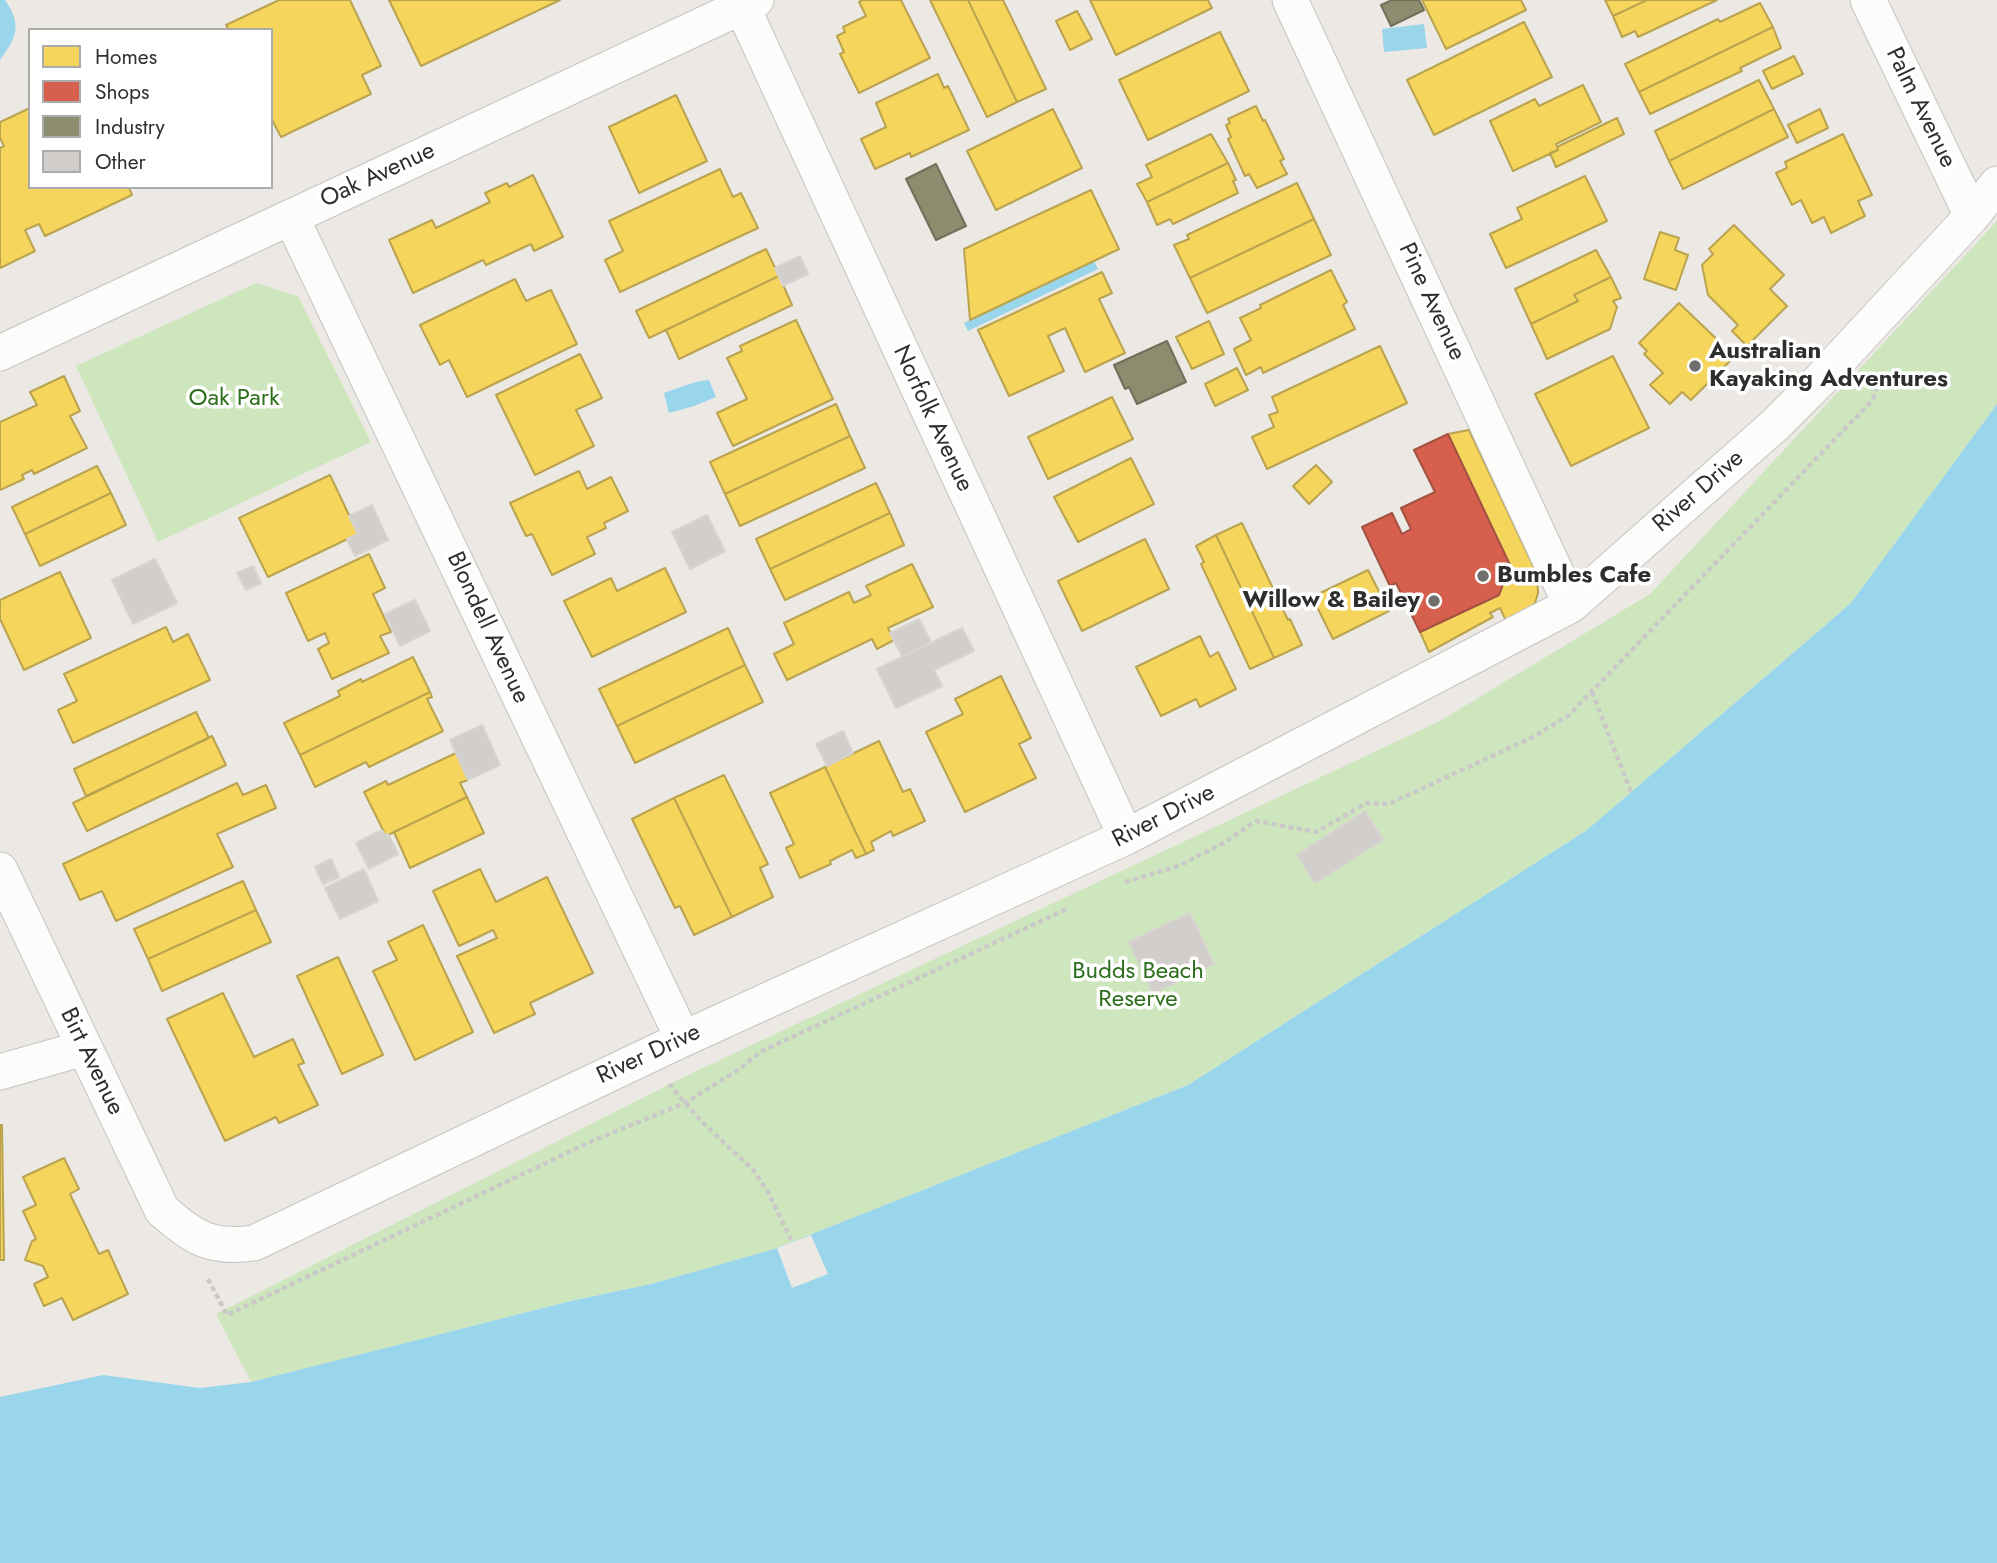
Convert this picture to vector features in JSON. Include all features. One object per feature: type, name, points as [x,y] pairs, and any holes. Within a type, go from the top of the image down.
[{"type":"street","name":"Pine Avenue","points":[[1290,0],[1571,605]]},
{"type":"street","name":"Palm Avenue","points":[[1868,0],[1972,215]]},
{"type":"street","name":"Oak Avenue","points":[[0,353],[746,2]]},
{"type":"street","name":"Norfolk Avenue","points":[[746,2],[1126,837]]},
{"type":"street","name":"River Drive","points":[[201,1239],[229,1246],[254,1243],[683,1039],[1126,837],[1571,605],[1775,425],[1821,379],[1972,215],[1997,184]]},
{"type":"street","name":"Blondell Avenue","points":[[291,217],[683,1039]]},
{"type":"street","name":"Birt Avenue","points":[[0,870],[162,1210],[201,1239]]},
{"type":"street","points":[[0,1072],[84,1048]]},
{"type":"path","points":[[1592,691],[1631,792]]},
{"type":"path","points":[[646,1057],[700,1121],[753,1170],[768,1192],[792,1242]]},
{"type":"green space","name":"Budds Beach Reserve","points":[[1997,221],[1997,404],[1851,603],[1587,830],[1188,1085],[774,1249],[651,1284],[571,1301],[251,1382],[216,1314],[686,1076],[1440,721],[1650,594]]},
{"type":"green space","name":"Oak Park","points":[[256,283],[298,296],[371,442],[158,542],[76,366]]},
{"type":"water","points":[[0,0],[5,0],[14,17],[15,31],[14,38],[0,60]]},
{"type":"water","points":[[1424,24],[1427,48],[1384,52],[1382,29]]},
{"type":"water","points":[[1094,261],[1098,269],[968,331],[964,323]]},
{"type":"water","points":[[709,380],[716,397],[669,413],[664,393]]},
{"type":"water","points":[[1997,404],[1997,1563],[0,1563],[0,1397],[103,1375],[200,1388],[251,1382],[571,1301],[651,1284],[774,1249],[1188,1085],[1587,830],[1851,603]]},
{"type":"pier","points":[[811,1235],[828,1274],[792,1288],[777,1248]]},
{"type":"building: Homes","points":[[279,0],[350,0],[381,66],[362,75],[371,94],[281,137],[273,122],[273,28],[228,28],[226,25]]},
{"type":"building: Homes","points":[[389,0],[560,0],[421,66]]},
{"type":"building: Homes","points":[[901,0],[930,58],[859,93],[840,54],[844,52],[837,36],[845,32],[843,27],[866,16],[859,2]]},
{"type":"building: Homes","points":[[930,0],[968,0],[1017,102],[987,117]]},
{"type":"building: Homes","points":[[968,0],[1003,0],[1046,89],[1017,102]]},
{"type":"building: Homes","points":[[1090,0],[1208,0],[1212,8],[1116,55]]},
{"type":"building: Homes","points":[[1422,0],[1521,0],[1526,10],[1446,49]]},
{"type":"building: Homes","points":[[1605,0],[1647,0],[1613,16]]},
{"type":"building: Homes","points":[[1647,0],[1717,0],[1638,37],[1635,31],[1622,37],[1613,16]]},
{"type":"building: Homes","points":[[1760,3],[1773,27],[1639,92],[1625,64],[1718,19],[1720,22]]},
{"type":"building: Homes","points":[[1077,11],[1092,39],[1070,50],[1056,21]]},
{"type":"building: Homes","points":[[1524,22],[1552,77],[1434,135],[1407,80]]},
{"type":"building: Homes","points":[[1773,27],[1781,48],[1740,68],[1742,71],[1650,114],[1639,92]]},
{"type":"building: Homes","points":[[1220,32],[1249,91],[1148,140],[1119,80]]},
{"type":"building: Homes","points":[[1794,56],[1803,74],[1772,89],[1763,71]]},
{"type":"building: Homes","points":[[938,74],[944,88],[948,86],[969,130],[911,157],[910,153],[875,169],[861,139],[886,127],[876,103]]},
{"type":"building: Homes","points":[[1759,80],[1774,109],[1669,161],[1655,131]]},
{"type":"building: Homes","points":[[1583,85],[1601,122],[1556,144],[1558,150],[1513,171],[1490,121],[1535,99],[1539,106]]},
{"type":"building: Homes","points":[[676,95],[707,161],[639,193],[609,127]]},
{"type":"building: Homes","points":[[1256,106],[1284,159],[1280,161],[1287,174],[1257,188],[1249,174],[1245,176],[1228,139],[1231,137],[1226,125],[1230,123],[1228,119]]},
{"type":"building: Homes","points":[[28,109],[28,189],[130,189],[132,195],[45,236],[39,224],[25,230],[35,251],[0,268],[0,148],[4,146],[0,138],[0,122]]},
{"type":"building: Homes","points":[[1053,109],[1082,168],[996,210],[967,151]]},
{"type":"building: Homes","points":[[1774,109],[1788,137],[1683,189],[1669,161]]},
{"type":"building: Homes","points":[[1820,109],[1828,128],[1797,143],[1788,125]]},
{"type":"building: Homes","points":[[1617,118],[1624,134],[1556,167],[1550,153],[1558,150],[1557,147]]},
{"type":"building: Homes","points":[[1211,134],[1228,163],[1147,202],[1137,184],[1152,177],[1146,165]]},
{"type":"building: Homes","points":[[1843,134],[1872,195],[1858,201],[1865,216],[1831,233],[1824,217],[1812,223],[1801,200],[1792,205],[1776,173],[1787,168],[1785,162]]},
{"type":"building: Homes","points":[[1228,163],[1236,180],[1233,181],[1238,193],[1173,224],[1170,219],[1157,225],[1147,202]]},
{"type":"building: Homes","points":[[720,169],[733,197],[741,193],[758,228],[620,292],[605,260],[623,251],[609,221]]},
{"type":"building: Homes","points":[[533,175],[563,237],[534,251],[531,244],[486,265],[483,260],[413,293],[389,240],[432,220],[436,228],[490,202],[485,193],[507,183],[509,187]]},
{"type":"building: Homes","points":[[1585,176],[1607,221],[1506,268],[1490,234],[1522,219],[1517,208]]},
{"type":"building: Homes","points":[[1297,183],[1314,219],[1190,278],[1174,245],[1189,239],[1187,235]]},
{"type":"building: Homes","points":[[1091,190],[1119,249],[970,320],[964,249]]},
{"type":"building: Homes","points":[[1314,219],[1331,255],[1207,313],[1190,278]]},
{"type":"building: Homes","points":[[1734,225],[1784,275],[1770,289],[1787,306],[1747,346],[1732,331],[1738,325],[1708,295],[1702,265],[1713,254],[1709,249]]},
{"type":"building: Homes","points":[[1660,232],[1679,238],[1675,250],[1688,255],[1676,290],[1644,279]]},
{"type":"building: Homes","points":[[766,249],[779,276],[649,338],[636,311]]},
{"type":"building: Homes","points":[[1596,250],[1611,277],[1574,295],[1578,301],[1531,324],[1515,289]]},
{"type":"building: Homes","points":[[1331,270],[1347,302],[1343,305],[1355,329],[1263,373],[1261,367],[1246,375],[1234,349],[1251,340],[1240,318],[1261,308],[1260,305]]},
{"type":"building: Homes","points":[[1102,272],[1112,293],[1099,299],[1125,353],[1085,372],[1065,328],[1048,336],[1064,371],[1009,396],[978,330]]},
{"type":"building: Homes","points":[[779,276],[792,305],[679,359],[666,330]]},
{"type":"building: Homes","points":[[1611,277],[1621,298],[1613,301],[1617,307],[1610,329],[1547,359],[1531,324],[1578,301],[1574,295]]},
{"type":"building: Homes","points":[[515,279],[526,301],[551,290],[577,344],[467,397],[449,360],[440,365],[420,325]]},
{"type":"building: Homes","points":[[1679,303],[1727,349],[1725,352],[1732,359],[1691,400],[1682,392],[1670,404],[1650,385],[1663,373],[1644,354],[1647,351],[1639,343]]},
{"type":"building: Homes","points":[[796,320],[833,399],[733,446],[717,413],[747,399],[727,358],[742,351],[740,346]]},
{"type":"building: Homes","points":[[1209,321],[1224,354],[1192,369],[1176,337]]},
{"type":"building: Homes","points":[[1380,346],[1407,403],[1267,469],[1252,437],[1274,427],[1269,415],[1278,412],[1272,397]]},
{"type":"building: Homes","points":[[580,354],[602,398],[576,410],[594,446],[535,475],[496,395]]},
{"type":"building: Homes","points":[[1613,356],[1649,428],[1571,466],[1535,394]]},
{"type":"building: Homes","points":[[1237,368],[1248,390],[1215,406],[1205,384]]},
{"type":"building: Homes","points":[[64,376],[80,411],[70,416],[87,448],[34,474],[32,470],[22,475],[24,479],[0,490],[0,422],[37,405],[30,392]]},
{"type":"building: Homes","points":[[1112,397],[1133,439],[1048,479],[1028,437]]},
{"type":"building: Homes","points":[[836,404],[850,436],[725,494],[710,462]]},
{"type":"building: Homes","points":[[1469,430],[1537,574],[1538,593],[1529,611],[1507,623],[1500,608],[1490,613],[1493,617],[1429,652],[1420,632],[1499,595],[1510,565],[1448,434]]},
{"type":"building: Homes","points":[[850,436],[865,468],[740,526],[725,494]]},
{"type":"building: Homes","points":[[1131,458],[1154,504],[1078,542],[1054,497]]},
{"type":"building: Homes","points":[[1316,465],[1332,482],[1309,504],[1293,486]]},
{"type":"building: Homes","points":[[97,466],[111,493],[25,534],[12,507]]},
{"type":"building: Homes","points":[[579,471],[587,489],[611,477],[628,511],[604,523],[606,528],[587,537],[595,554],[552,575],[532,534],[526,536],[510,503]]},
{"type":"building: Homes","points":[[330,475],[358,534],[268,577],[239,518]]},
{"type":"building: Homes","points":[[876,483],[890,513],[770,569],[756,539]]},
{"type":"building: Homes","points":[[111,493],[126,525],[40,566],[25,534]]},
{"type":"building: Homes","points":[[890,513],[904,545],[785,600],[770,569]]},
{"type":"building: Homes","points":[[1242,523],[1302,645],[1274,658],[1216,535]]},
{"type":"building: Homes","points":[[1216,535],[1274,658],[1250,669],[1201,564],[1204,562],[1196,546]]},
{"type":"building: Homes","points":[[1145,539],[1169,589],[1082,631],[1058,581]]},
{"type":"building: Homes","points":[[369,554],[385,588],[373,594],[391,632],[380,636],[389,653],[332,679],[318,649],[329,643],[325,633],[308,641],[286,593]]},
{"type":"building: Homes","points":[[912,564],[933,607],[888,628],[894,640],[877,649],[872,639],[787,680],[774,654],[794,644],[784,623],[849,592],[854,603],[871,595],[866,586]]},
{"type":"building: Homes","points":[[665,568],[686,612],[592,657],[564,601],[611,578],[617,591]]},
{"type":"building: Homes","points":[[1368,570],[1389,611],[1333,639],[1312,597]]},
{"type":"building: Homes","points":[[60,572],[91,638],[24,670],[0,619],[0,600]]},
{"type":"building: Homes","points":[[166,627],[173,642],[188,634],[210,680],[73,743],[58,710],[77,701],[64,674]]},
{"type":"building: Homes","points":[[728,628],[745,665],[617,726],[599,689]]},
{"type":"building: Homes","points":[[1200,636],[1210,657],[1218,652],[1236,689],[1200,707],[1196,699],[1161,716],[1136,667]]},
{"type":"building: Homes","points":[[413,657],[430,692],[300,755],[284,723],[340,696],[338,691],[361,679],[362,682]]},
{"type":"building: Homes","points":[[745,665],[763,702],[635,763],[617,726]]},
{"type":"building: Homes","points":[[1001,676],[1031,738],[1019,744],[1036,778],[965,812],[926,732],[963,714],[955,699]]},
{"type":"building: Homes","points":[[430,692],[432,697],[427,699],[443,731],[369,767],[366,762],[315,787],[300,755]]},
{"type":"building: Homes","points":[[196,712],[209,738],[86,796],[74,769]]},
{"type":"building: Homes","points":[[212,736],[226,765],[87,831],[73,803]]},
{"type":"building: Homes","points":[[879,741],[903,792],[910,789],[925,821],[893,836],[891,831],[871,842],[874,850],[866,854],[825,767]]},
{"type":"building: Homes","points":[[456,753],[468,780],[460,783],[467,797],[386,836],[364,792],[386,781],[388,785]]},
{"type":"building: Homes","points":[[825,767],[866,854],[856,858],[852,850],[830,861],[831,864],[800,878],[786,848],[794,844],[770,793]]},
{"type":"building: Homes","points":[[724,775],[768,864],[760,868],[773,897],[732,917],[674,798]]},
{"type":"building: Homes","points":[[237,783],[243,795],[266,785],[276,808],[217,834],[233,867],[116,921],[102,891],[80,900],[63,864]]},
{"type":"building: Homes","points":[[467,797],[484,833],[410,868],[394,832]]},
{"type":"building: Homes","points":[[674,798],[732,917],[694,935],[680,906],[675,908],[632,819]]},
{"type":"building: Homes","points":[[480,869],[496,902],[547,877],[593,973],[530,1003],[535,1014],[494,1033],[457,956],[497,938],[493,930],[459,946],[433,891]]},
{"type":"building: Homes","points":[[243,881],[256,910],[148,959],[134,929]]},
{"type":"building: Homes","points":[[256,910],[271,942],[162,991],[148,959]]},
{"type":"building: Homes","points":[[423,925],[473,1032],[415,1060],[373,971],[397,960],[388,942]]},
{"type":"building: Homes","points":[[338,957],[383,1055],[342,1074],[297,976]]},
{"type":"building: Homes","points":[[223,993],[254,1057],[293,1039],[304,1063],[298,1065],[318,1105],[279,1123],[276,1117],[225,1141],[167,1019]]},
{"type":"building: Homes","points":[[2,1125],[4,1260],[0,1260]]},
{"type":"building: Homes","points":[[64,1158],[79,1189],[70,1194],[99,1254],[108,1250],[128,1294],[73,1320],[62,1298],[44,1306],[34,1284],[48,1277],[43,1266],[25,1260],[32,1241],[36,1239],[23,1211],[36,1205],[23,1177]]},
{"type":"building: Shops","points":[[1448,434],[1510,565],[1499,595],[1420,632],[1396,583],[1390,586],[1362,527],[1392,513],[1402,534],[1411,529],[1401,508],[1435,492],[1414,450]]},
{"type":"building: Industry","points":[[1392,0],[1419,0],[1424,10],[1391,26],[1381,5]]},
{"type":"building: Industry","points":[[936,164],[966,226],[936,240],[906,179]]},
{"type":"building: Industry","points":[[1167,341],[1186,382],[1137,404],[1129,387],[1125,389],[1114,365]]},
{"type":"building: Other","points":[[800,256],[808,274],[783,286],[775,268]]},
{"type":"building: Other","points":[[372,505],[388,540],[355,556],[347,539],[358,534],[349,516]]},
{"type":"building: Other","points":[[707,515],[725,551],[690,569],[672,532]]},
{"type":"building: Other","points":[[155,559],[177,603],[133,624],[112,580]]},
{"type":"building: Other","points":[[253,566],[261,583],[246,590],[237,573]]},
{"type":"building: Other","points":[[415,600],[430,631],[400,646],[385,614]]},
{"type":"building: Other","points":[[919,619],[931,642],[902,656],[890,633]]},
{"type":"building: Other","points":[[962,628],[974,651],[934,670],[942,686],[896,708],[877,669]]},
{"type":"building: Other","points":[[482,725],[500,765],[468,780],[450,740]]},
{"type":"building: Other","points":[[843,731],[853,753],[827,766],[816,744]]},
{"type":"building: Other","points":[[1365,811],[1383,840],[1315,883],[1297,855]]},
{"type":"building: Other","points":[[382,830],[386,836],[388,834],[398,854],[369,869],[356,843]]},
{"type":"building: Other","points":[[331,859],[339,877],[323,884],[315,867]]},
{"type":"building: Other","points":[[364,869],[378,901],[340,919],[325,888]]},
{"type":"building: Other","points":[[1190,913],[1214,964],[1153,993],[1129,942]]},
{"type":"place","name":"Australian Kayaking Adventures","points":[[1695,366]]},
{"type":"place","name":"Bumbles Cafe","points":[[1483,576]]},
{"type":"place","name":"Willow & Bailey","points":[[1434,601]]}]
